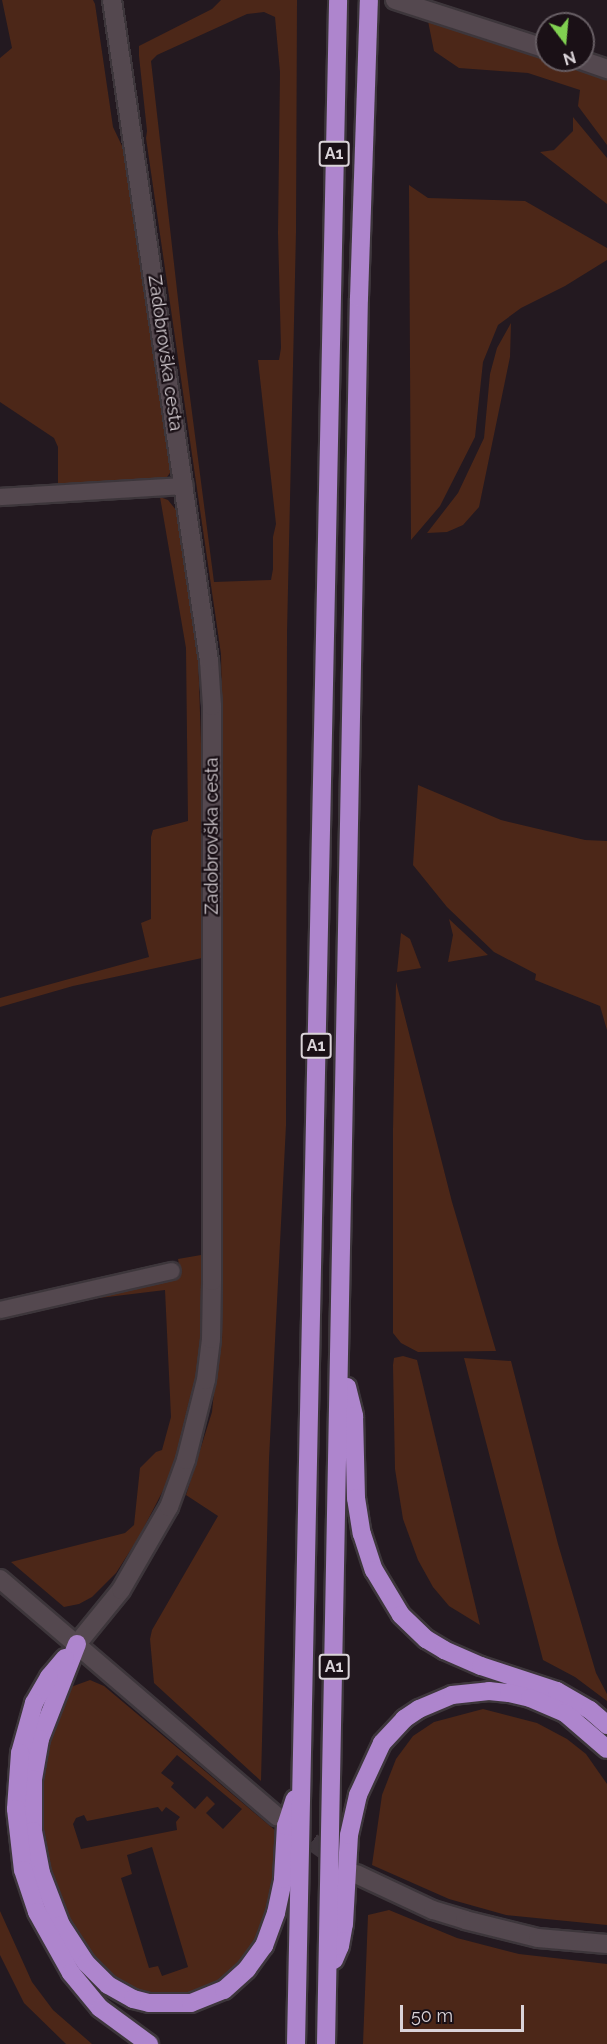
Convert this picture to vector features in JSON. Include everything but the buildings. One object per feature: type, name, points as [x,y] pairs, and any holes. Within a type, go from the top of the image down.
[{"type":"highway","name":"A1","points":[[296,2044],[338,0]]},
{"type":"highway","name":"A1","points":[[326,2044],[341,1361],[359,310],[369,0]]},
{"type":"highway","points":[[341,1361],[354,1416],[356,1498],[362,1534],[374,1570],[401,1615],[426,1639],[444,1650],[481,1666],[557,1691],[590,1710],[607,1725]]},
{"type":"highway","points":[[77,1644],[49,1713],[37,1754],[32,1799],[34,1843],[50,1901],[68,1939],[97,1975],[121,1993],[133,1999],[161,2004],[191,2003],[224,1990],[247,1969],[264,1946],[276,1913],[283,1879],[286,1826],[301,1783]]},
{"type":"highway","points":[[77,1644],[48,1677],[28,1721],[20,1754],[16,1790],[20,1855],[37,1912],[71,1973],[100,2008],[149,2044]]},
{"type":"highway","points":[[328,1972],[340,1946],[349,1835],[358,1795],[382,1743],[404,1719],[419,1709],[452,1695],[489,1691],[509,1693],[530,1698],[565,1713],[579,1722],[607,1749]]},
{"type":"main road","name":"Zadobrovška cesta","points":[[77,1644],[121,1590],[170,1507],[198,1417],[211,1339],[212,706],[208,651],[112,0]]},
{"type":"main road","points":[[395,0],[535,45]]},
{"type":"main road","points":[[0,1579],[277,1816]]},
{"type":"main road","points":[[356,1874],[433,1910],[465,1920],[538,1938],[607,1944]]},
{"type":"street","points":[[0,497],[185,486]]},
{"type":"street","points":[[0,1310],[172,1271]]},
{"type":"shaded area","points":[[2,0],[93,0],[95,4],[113,127],[123,148],[174,467],[165,480],[58,486],[58,447],[54,438],[0,402],[0,58],[12,48]]},
{"type":"shaded area","points":[[221,0],[297,0],[296,232],[287,633],[286,1125],[269,1459],[261,1781],[154,1683],[150,1639],[152,1630],[218,1516],[186,1495],[212,1412],[222,1310],[222,711],[221,654],[146,138],[139,46],[212,9]],"holes":[[[264,12],[275,17],[280,72],[278,233],[281,348],[279,360],[258,360],[276,524],[273,537],[273,569],[271,580],[214,582],[183,343],[151,61],[157,55],[247,14]]]},
{"type":"shaded area","points":[[428,21],[535,54],[535,72],[591,72],[607,77],[607,145],[578,106],[580,90],[528,73],[459,68],[434,51]]},
{"type":"shaded area","points":[[573,117],[607,158],[607,204],[540,152],[554,150],[573,131]]},
{"type":"shaded area","points":[[409,185],[428,198],[525,201],[607,248],[607,260],[565,286],[521,308],[498,325],[483,362],[475,437],[440,506],[411,540]]},
{"type":"shaded area","points":[[511,323],[510,357],[479,507],[463,525],[447,532],[427,533],[458,493],[484,438],[490,374],[497,348]]},
{"type":"shaded area","points":[[160,497],[168,500],[176,510],[181,522],[198,652],[202,774],[202,958],[73,986],[0,1007],[0,998],[149,957],[141,923],[151,919],[151,837],[153,830],[188,821],[186,648]]},
{"type":"shaded area","points":[[418,785],[501,820],[585,840],[607,841],[607,1030],[600,1006],[535,980],[536,974],[494,952],[447,907],[413,865]]},
{"type":"shaded area","points":[[449,919],[488,955],[448,962],[453,935]]},
{"type":"shaded area","points":[[401,933],[410,939],[421,968],[397,972]]},
{"type":"shaded area","points":[[396,982],[452,1202],[496,1351],[418,1352],[401,1343],[393,1333]]},
{"type":"shaded area","points":[[201,1255],[202,1315],[197,1379],[171,1475],[139,1537],[116,1573],[92,1597],[79,1604],[64,1607],[11,1562],[125,1533],[134,1525],[140,1468],[156,1452],[162,1450],[171,1417],[165,1290],[91,1299],[89,1295],[181,1275],[178,1259]]},
{"type":"shaded area","points":[[403,1356],[417,1360],[480,1625],[449,1606],[433,1587],[418,1560],[403,1519],[395,1469],[393,1365],[394,1358]]},
{"type":"shaded area","points":[[464,1358],[511,1361],[558,1544],[596,1673],[607,1694],[607,1701],[575,1677],[543,1660]]},
{"type":"shaded area","points":[[90,1680],[104,1686],[276,1831],[273,1897],[260,1937],[251,1952],[223,1981],[190,1996],[167,1998],[137,1992],[118,1983],[85,1951],[59,1903],[42,1845],[39,1794],[45,1746],[68,1688]],"holes":[[[177,1755],[242,1809],[223,1829],[206,1813],[215,1804],[207,1796],[195,1809],[171,1787],[174,1783],[161,1773]],[[158,1807],[162,1812],[166,1807],[180,1817],[176,1822],[177,1830],[81,1849],[73,1824],[76,1818],[84,1815],[87,1821]],[[152,1847],[188,1967],[162,1976],[158,1966],[149,1968],[121,1878],[132,1874],[127,1855]]]},
{"type":"shaded area","points":[[483,1709],[537,1723],[567,1739],[586,1754],[607,1784],[607,1925],[506,1915],[449,1899],[372,1865],[382,1795],[396,1759],[413,1736],[434,1722]]},
{"type":"shaded area","points":[[389,1910],[457,1938],[519,1954],[607,1964],[607,2044],[363,2044],[368,1915]]},
{"type":"shaded area","points":[[0,1911],[32,1982],[53,2010],[92,2044],[66,2044],[24,2003],[0,1955]]},
{"type":"tunnel","points":[[290,1826],[340,1862]]}]
